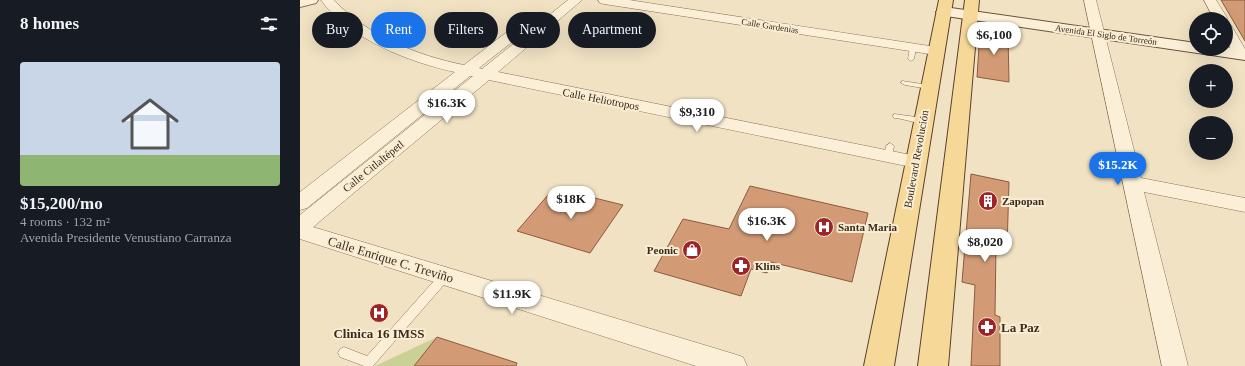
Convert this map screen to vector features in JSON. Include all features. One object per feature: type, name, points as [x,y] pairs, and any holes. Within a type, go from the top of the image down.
[{"type":"main road","points":[[300,3],[311,0]]},
{"type":"main road","name":"Avenida El Siglo de Torreón","points":[[945,6],[971,8],[1098,34],[1189,47]]},
{"type":"main road","name":"Boulevard Revolución","points":[[879,366],[945,6]]},
{"type":"main road","points":[[932,366],[971,8]]},
{"type":"main road","points":[[1233,53],[1243,55]]},
{"type":"street","name":"Calle Heliotropos","points":[[327,0],[350,22],[375,39],[400,50],[450,67],[484,75],[889,151],[916,162]]},
{"type":"street","name":"Calle Citlaltépetl","points":[[300,203],[557,0]]},
{"type":"street","name":"Calle Citlaltépetl","points":[[300,226],[576,0]]},
{"type":"street","name":"Calle Gardenias","points":[[604,0],[912,53],[936,51]]},
{"type":"street","points":[[1090,0],[1175,366]]},
{"type":"street","points":[[1210,0],[1217,12]]},
{"type":"street","points":[[1233,39],[1243,55]]},
{"type":"street","points":[[1133,183],[1245,205]]},
{"type":"street","name":"Calle Enrique C. Treviño","points":[[300,231],[734,366]]},
{"type":"lane","points":[[905,83],[929,87]]},
{"type":"lane","points":[[897,116],[923,121]]},
{"type":"lane","points":[[344,354],[369,362],[445,276]]},
{"type":"green space","points":[[437,337],[414,366],[375,366]]},
{"type":"building","points":[[1221,0],[1245,0],[1245,41],[1233,20],[1233,12],[1228,12]]},
{"type":"building","points":[[980,30],[1008,34],[1009,82],[977,77]]},
{"type":"building","points":[[971,174],[1009,182],[1007,249],[996,246],[995,315],[1000,317],[1000,366],[971,366],[975,285],[962,282]]},
{"type":"building","points":[[750,186],[868,213],[852,282],[771,262],[767,273],[751,269],[741,296],[654,271],[683,219],[729,229]]},
{"type":"building","points":[[554,188],[623,205],[590,253],[517,231]]},
{"type":"building","points":[[437,337],[517,363],[516,366],[414,366]]},
{"type":"place","name":"Zapopan","points":[[988,201]]},
{"type":"place","name":"Santa Maria","points":[[824,227]]},
{"type":"place","name":"Peonic","points":[[692,250]]},
{"type":"place","name":"Klins","points":[[741,266]]},
{"type":"place","name":"Clinica 16 IMSS","points":[[379,313]]},
{"type":"place","name":"La Paz","points":[[987,327]]}]
